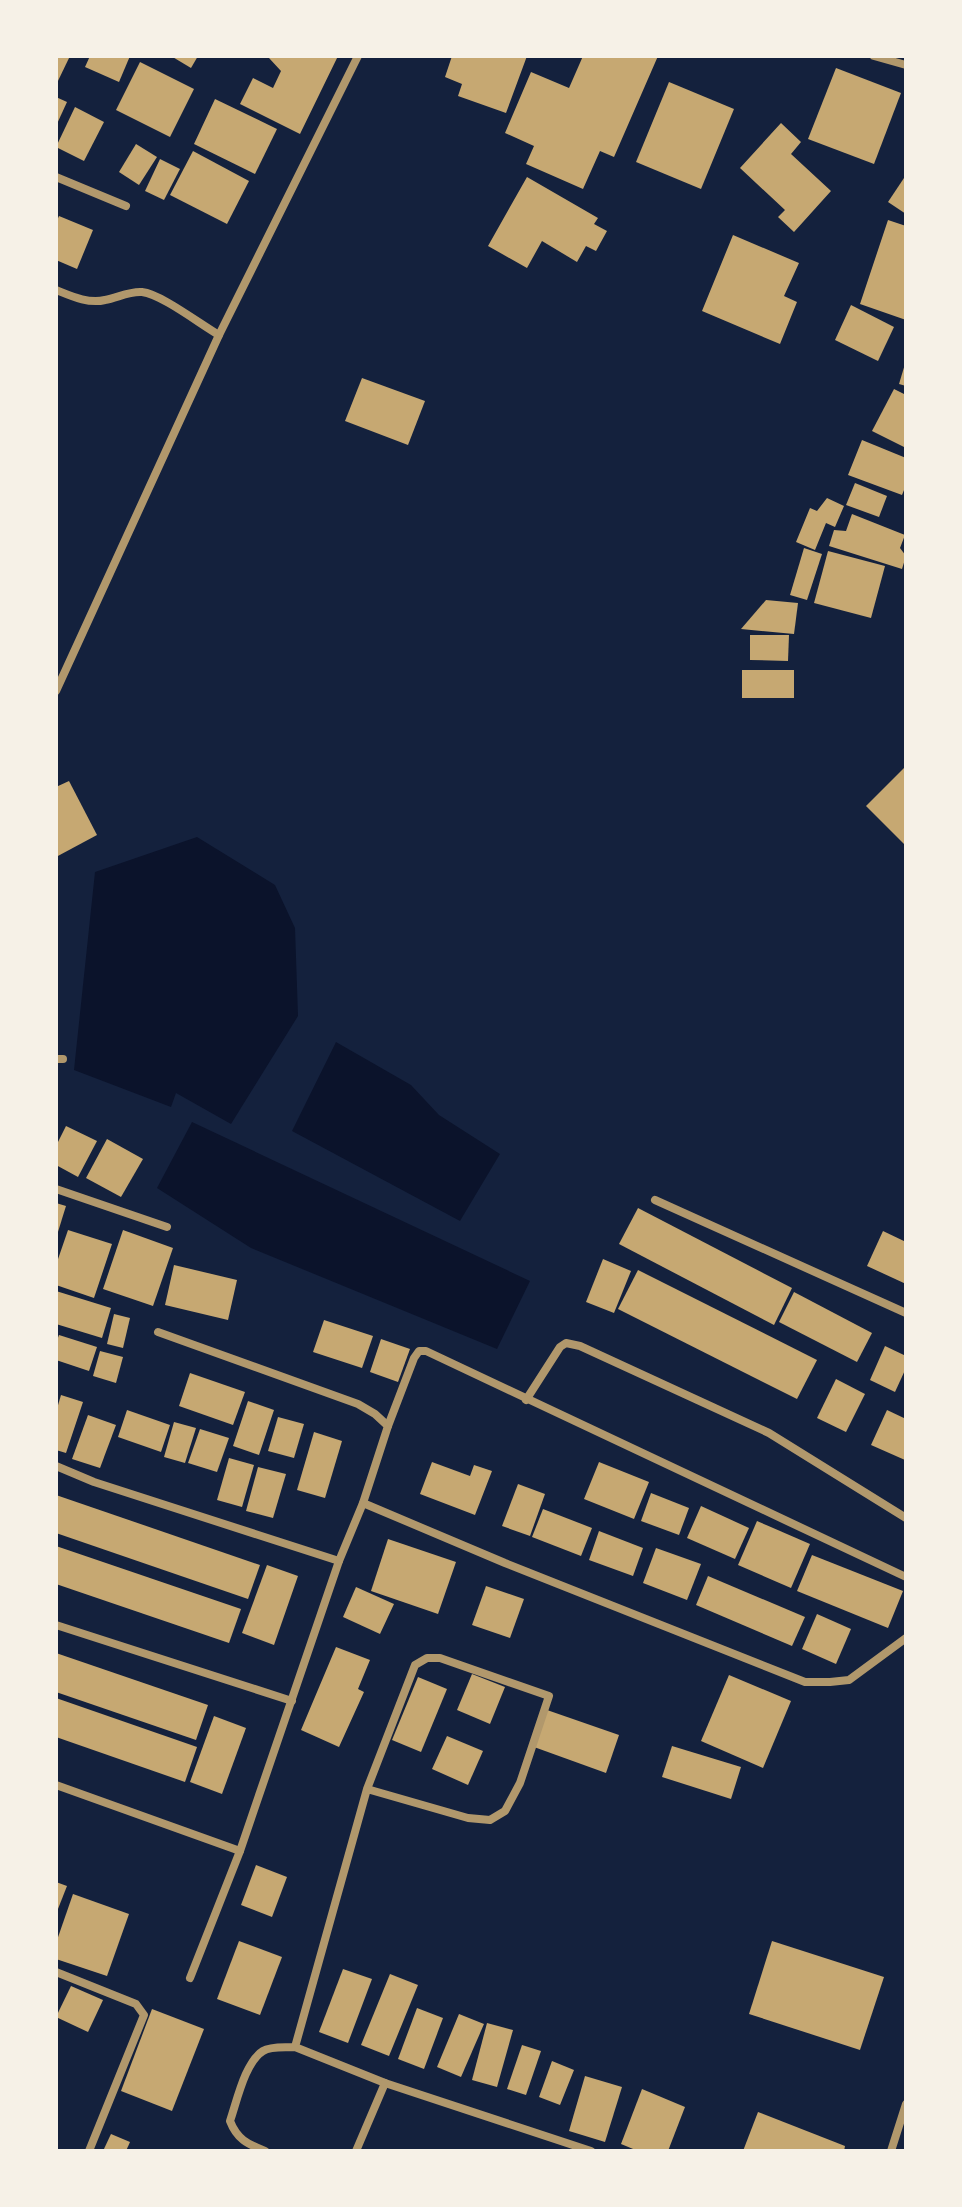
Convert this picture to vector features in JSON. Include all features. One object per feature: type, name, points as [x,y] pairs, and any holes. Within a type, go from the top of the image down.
[{"type":"street","points":[[56,691],[219,335],[358,56]]},
{"type":"street","points":[[874,56],[906,65]]},
{"type":"street","points":[[56,177],[126,206]]},
{"type":"street","points":[[56,290],[87,301],[145,292],[219,335]]},
{"type":"street","points":[[56,1189],[167,1227]]},
{"type":"street","points":[[655,1200],[906,1313]]},
{"type":"street","points":[[158,1332],[358,1404],[388,1426]]},
{"type":"street","points":[[526,1400],[560,1347],[566,1343],[580,1346],[769,1433],[906,1518]]},
{"type":"street","points":[[190,1978],[240,1851],[339,1561],[419,1351],[426,1351],[906,1577]]},
{"type":"street","points":[[56,1466],[94,1482],[339,1561]]},
{"type":"street","points":[[363,1503],[805,1682],[849,1680],[906,1638]]},
{"type":"street","points":[[56,1625],[292,1701]]},
{"type":"street","points":[[295,2047],[367,1789],[415,1665],[427,1658],[440,1658],[549,1696],[520,1783],[505,1811],[490,1820],[468,1818],[367,1789]]},
{"type":"street","points":[[56,1785],[240,1851]]},
{"type":"street","points":[[56,1972],[136,2004],[144,2015],[89,2151]]},
{"type":"street","points":[[265,2151],[237,2136],[230,2121],[247,2071],[254,2060],[266,2049],[295,2047],[385,2083],[591,2151]]},
{"type":"street","points":[[356,2151],[385,2083]]},
{"type":"street","points":[[891,2151],[906,2104]]},
{"type":"water","points":[[197,837],[275,885],[295,928],[298,1016],[231,1124],[176,1093],[171,1107],[74,1070],[95,872]]},
{"type":"water","points":[[336,1042],[411,1085],[439,1115],[500,1154],[460,1221],[292,1131]]},
{"type":"water","points":[[192,1122],[530,1281],[497,1349],[251,1248],[157,1188]]},
{"type":"building","points":[[56,56],[70,56],[56,85]]},
{"type":"building","points":[[90,56],[130,56],[119,82],[85,67]]},
{"type":"building","points":[[171,56],[198,56],[191,68]]},
{"type":"building","points":[[270,56],[338,56],[300,134],[240,104],[253,78],[273,88],[281,71]]},
{"type":"building","points":[[452,56],[527,56],[506,113],[458,96],[462,84],[445,77]]},
{"type":"building","points":[[583,56],[658,56],[614,157],[600,151],[583,189],[526,164],[534,146],[505,133],[531,72],[569,88]]},
{"type":"building","points":[[140,62],[194,89],[170,137],[116,110]]},
{"type":"building","points":[[836,68],[901,93],[874,164],[808,139]]},
{"type":"building","points":[[669,82],[734,109],[701,189],[636,162]]},
{"type":"building","points":[[56,97],[67,102],[56,126]]},
{"type":"building","points":[[215,99],[277,129],[255,174],[194,144]]},
{"type":"building","points":[[75,107],[104,122],[84,161],[56,147]]},
{"type":"building","points":[[781,123],[801,142],[791,154],[831,191],[794,232],[778,217],[785,210],[740,168]]},
{"type":"building","points":[[136,144],[157,157],[139,185],[119,172]]},
{"type":"building","points":[[193,151],[249,181],[227,224],[170,195]]},
{"type":"building","points":[[160,159],[180,169],[164,200],[145,191]]},
{"type":"building","points":[[906,175],[906,214],[888,202]]},
{"type":"building","points":[[527,177],[598,218],[594,224],[607,231],[596,251],[586,246],[577,262],[542,241],[527,268],[488,246]]},
{"type":"building","points":[[59,216],[93,230],[77,269],[56,260],[56,223]]},
{"type":"building","points":[[888,220],[906,226],[906,320],[860,304]]},
{"type":"building","points":[[733,235],[799,263],[784,296],[797,302],[780,344],[702,311]]},
{"type":"building","points":[[851,305],[894,327],[878,361],[835,340]]},
{"type":"building","points":[[906,364],[906,386],[899,384]]},
{"type":"building","points":[[362,378],[425,401],[408,445],[345,421]]},
{"type":"building","points":[[894,389],[906,395],[906,448],[872,431]]},
{"type":"building","points":[[862,440],[906,458],[906,485],[902,495],[848,475]]},
{"type":"building","points":[[855,483],[887,496],[879,517],[846,505]]},
{"type":"building","points":[[827,498],[844,506],[835,527],[826,523],[815,550],[796,542],[810,508],[817,511]]},
{"type":"building","points":[[852,514],[905,535],[900,548],[906,556],[902,569],[829,546],[834,530],[846,531]]},
{"type":"building","points":[[804,548],[822,554],[807,600],[790,595]]},
{"type":"building","points":[[828,551],[885,566],[871,618],[814,603]]},
{"type":"building","points":[[766,600],[798,603],[794,634],[741,629]]},
{"type":"building","points":[[750,635],[789,635],[788,661],[750,660]]},
{"type":"building","points":[[742,670],[794,670],[794,698],[742,698]]},
{"type":"building","points":[[906,766],[906,846],[866,806]]},
{"type":"building","points":[[69,781],[97,835],[56,857],[56,787]]},
{"type":"building","points":[[66,1126],[97,1141],[78,1177],[56,1165],[56,1146]]},
{"type":"building","points":[[107,1139],[143,1159],[121,1197],[86,1178]]},
{"type":"building","points":[[56,1203],[66,1206],[57,1235],[56,1235]]},
{"type":"building","points":[[638,1208],[792,1288],[774,1325],[619,1244]]},
{"type":"building","points":[[68,1230],[112,1244],[94,1298],[56,1285],[56,1265]]},
{"type":"building","points":[[123,1230],[173,1248],[153,1306],[103,1289]]},
{"type":"building","points":[[883,1231],[906,1242],[906,1284],[867,1266]]},
{"type":"building","points":[[603,1259],[631,1271],[614,1313],[586,1302]]},
{"type":"building","points":[[174,1265],[237,1280],[228,1320],[165,1305]]},
{"type":"building","points":[[638,1270],[817,1360],[797,1399],[618,1309]]},
{"type":"building","points":[[56,1291],[111,1308],[102,1338],[56,1324]]},
{"type":"building","points":[[794,1292],[872,1333],[857,1362],[779,1322]]},
{"type":"building","points":[[114,1314],[130,1318],[123,1348],[107,1344]]},
{"type":"building","points":[[324,1320],[373,1336],[362,1368],[313,1352]]},
{"type":"building","points":[[59,1335],[97,1347],[89,1371],[56,1360]]},
{"type":"building","points":[[381,1339],[410,1349],[398,1382],[370,1372]]},
{"type":"building","points":[[885,1346],[906,1356],[906,1368],[895,1392],[870,1380]]},
{"type":"building","points":[[100,1351],[123,1357],[116,1383],[93,1376]]},
{"type":"building","points":[[190,1373],[245,1392],[233,1425],[179,1406]]},
{"type":"building","points":[[836,1379],[865,1394],[846,1432],[817,1418]]},
{"type":"building","points":[[61,1395],[83,1402],[66,1453],[56,1450],[56,1412]]},
{"type":"building","points":[[248,1401],[274,1410],[259,1455],[233,1446]]},
{"type":"building","points":[[127,1410],[170,1425],[161,1452],[118,1437]]},
{"type":"building","points":[[887,1410],[906,1419],[905,1460],[871,1445]]},
{"type":"building","points":[[88,1415],[116,1425],[100,1468],[72,1459]]},
{"type":"building","points":[[278,1417],[304,1424],[294,1458],[268,1451]]},
{"type":"building","points":[[174,1422],[196,1428],[185,1463],[164,1457]]},
{"type":"building","points":[[200,1429],[229,1438],[217,1472],[188,1463]]},
{"type":"building","points":[[314,1432],[342,1441],[325,1498],[297,1490]]},
{"type":"building","points":[[229,1458],[254,1465],[242,1507],[217,1500]]},
{"type":"building","points":[[432,1462],[470,1476],[474,1465],[492,1471],[475,1515],[420,1494]]},
{"type":"building","points":[[599,1462],[649,1482],[634,1519],[584,1499]]},
{"type":"building","points":[[258,1467],[286,1474],[273,1518],[246,1511]]},
{"type":"building","points":[[518,1484],[545,1494],[530,1536],[502,1526]]},
{"type":"building","points":[[651,1493],[689,1508],[679,1535],[641,1521]]},
{"type":"building","points":[[56,1495],[260,1565],[248,1599],[56,1533]]},
{"type":"building","points":[[701,1506],[749,1528],[735,1559],[687,1538]]},
{"type":"building","points":[[543,1509],[592,1528],[581,1556],[532,1537]]},
{"type":"building","points":[[757,1521],[810,1544],[791,1588],[738,1565]]},
{"type":"building","points":[[599,1531],[643,1548],[633,1576],[589,1560]]},
{"type":"building","points":[[388,1539],[456,1562],[438,1614],[371,1591]]},
{"type":"building","points":[[56,1546],[241,1609],[229,1643],[56,1584]]},
{"type":"building","points":[[656,1548],[701,1564],[687,1600],[643,1583]]},
{"type":"building","points":[[812,1555],[903,1591],[888,1628],[797,1591]]},
{"type":"building","points":[[267,1565],[298,1576],[274,1645],[242,1633]]},
{"type":"building","points":[[708,1576],[805,1617],[792,1646],[696,1605]]},
{"type":"building","points":[[486,1586],[524,1599],[510,1638],[472,1625]]},
{"type":"building","points":[[356,1587],[394,1604],[380,1634],[343,1617]]},
{"type":"building","points":[[817,1614],[851,1629],[836,1664],[802,1649]]},
{"type":"building","points":[[336,1647],[370,1660],[358,1689],[364,1692],[339,1747],[301,1730]]},
{"type":"building","points":[[56,1653],[208,1705],[196,1740],[56,1692]]},
{"type":"building","points":[[472,1674],[505,1687],[490,1724],[457,1710]]},
{"type":"building","points":[[729,1675],[791,1701],[763,1768],[701,1741]]},
{"type":"building","points":[[418,1677],[447,1689],[421,1752],[392,1740]]},
{"type":"building","points":[[56,1698],[197,1747],[185,1782],[56,1737]]},
{"type":"building","points":[[547,1710],[619,1735],[606,1773],[534,1747]]},
{"type":"building","points":[[214,1716],[246,1728],[222,1794],[190,1782]]},
{"type":"building","points":[[447,1736],[483,1751],[468,1785],[432,1769]]},
{"type":"building","points":[[672,1746],[741,1767],[731,1799],[662,1777]]},
{"type":"building","points":[[256,1865],[287,1877],[272,1917],[241,1905]]},
{"type":"building","points":[[56,1882],[67,1886],[56,1914]]},
{"type":"building","points":[[73,1894],[129,1914],[107,1976],[56,1959],[56,1943]]},
{"type":"building","points":[[239,1941],[282,1957],[260,2015],[217,1999]]},
{"type":"building","points":[[772,1941],[884,1977],[860,2050],[749,2014]]},
{"type":"building","points":[[343,1969],[372,1979],[348,2043],[319,2032]]},
{"type":"building","points":[[390,1974],[418,1985],[389,2056],[361,2045]]},
{"type":"building","points":[[71,1986],[103,2000],[88,2032],[56,2017]]},
{"type":"building","points":[[417,2008],[443,2018],[424,2069],[398,2059]]},
{"type":"building","points":[[152,2009],[204,2029],[172,2111],[121,2091]]},
{"type":"building","points":[[459,2014],[484,2024],[461,2077],[437,2067]]},
{"type":"building","points":[[487,2023],[513,2030],[497,2087],[472,2080]]},
{"type":"building","points":[[522,2045],[541,2051],[526,2095],[507,2089]]},
{"type":"building","points":[[552,2061],[574,2070],[560,2105],[539,2097]]},
{"type":"building","points":[[585,2076],[622,2087],[605,2142],[569,2131]]},
{"type":"building","points":[[642,2089],[685,2107],[668,2151],[638,2151],[621,2144]]},
{"type":"building","points":[[758,2112],[845,2146],[844,2151],[743,2151]]},
{"type":"building","points":[[111,2134],[130,2142],[126,2151],[103,2151]]}]
